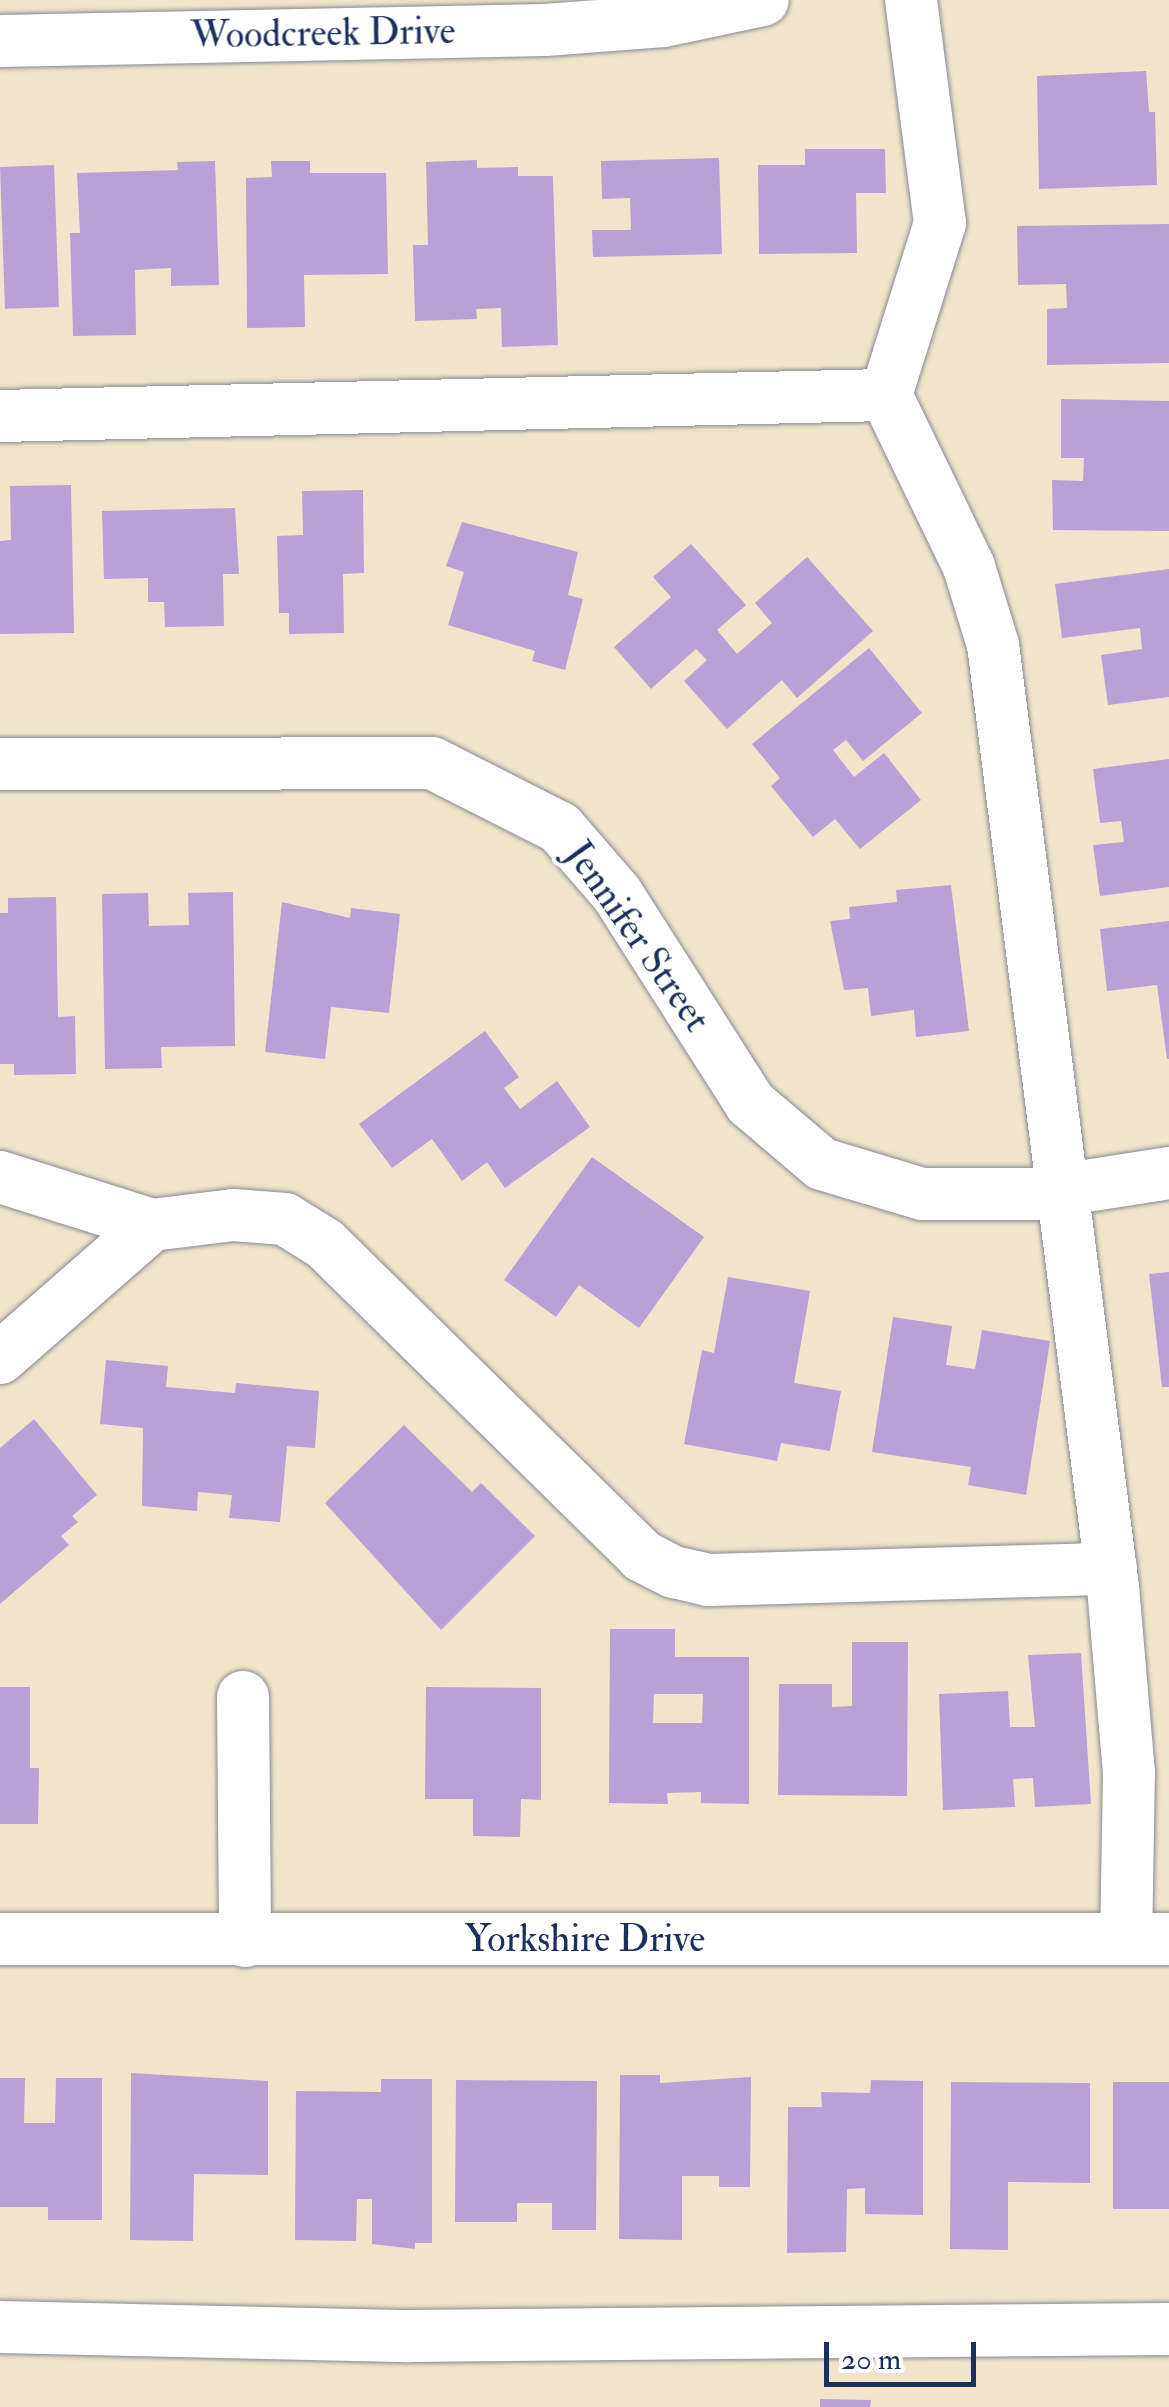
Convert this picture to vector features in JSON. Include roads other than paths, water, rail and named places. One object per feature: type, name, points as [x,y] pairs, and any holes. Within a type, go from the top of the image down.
[{"type":"street","name":"Woodcreek Drive","points":[[0,41],[543,15],[664,21],[763,0]]},
{"type":"street","points":[[910,0],[940,224],[886,395],[969,567],[993,645],[1111,1569],[1148,1938]]},
{"type":"street","points":[[0,416],[886,395]]},
{"type":"street","name":"Jennifer Street","points":[[0,764],[432,763],[560,828],[616,894],[750,1103],[822,1164],[922,1194],[1063,1189],[1169,1173]]},
{"type":"street","points":[[0,1177],[152,1225],[233,1214],[285,1219],[325,1244],[642,1556],[674,1572],[708,1580],[1111,1569]]},
{"type":"street","points":[[0,1358],[152,1225]]},
{"type":"street","points":[[243,1696],[245,1941]]},
{"type":"street","name":"Yorkshire Drive","points":[[0,1939],[1148,1938]]},
{"type":"street","points":[[3,2332],[410,2336],[1169,2329]]}]
